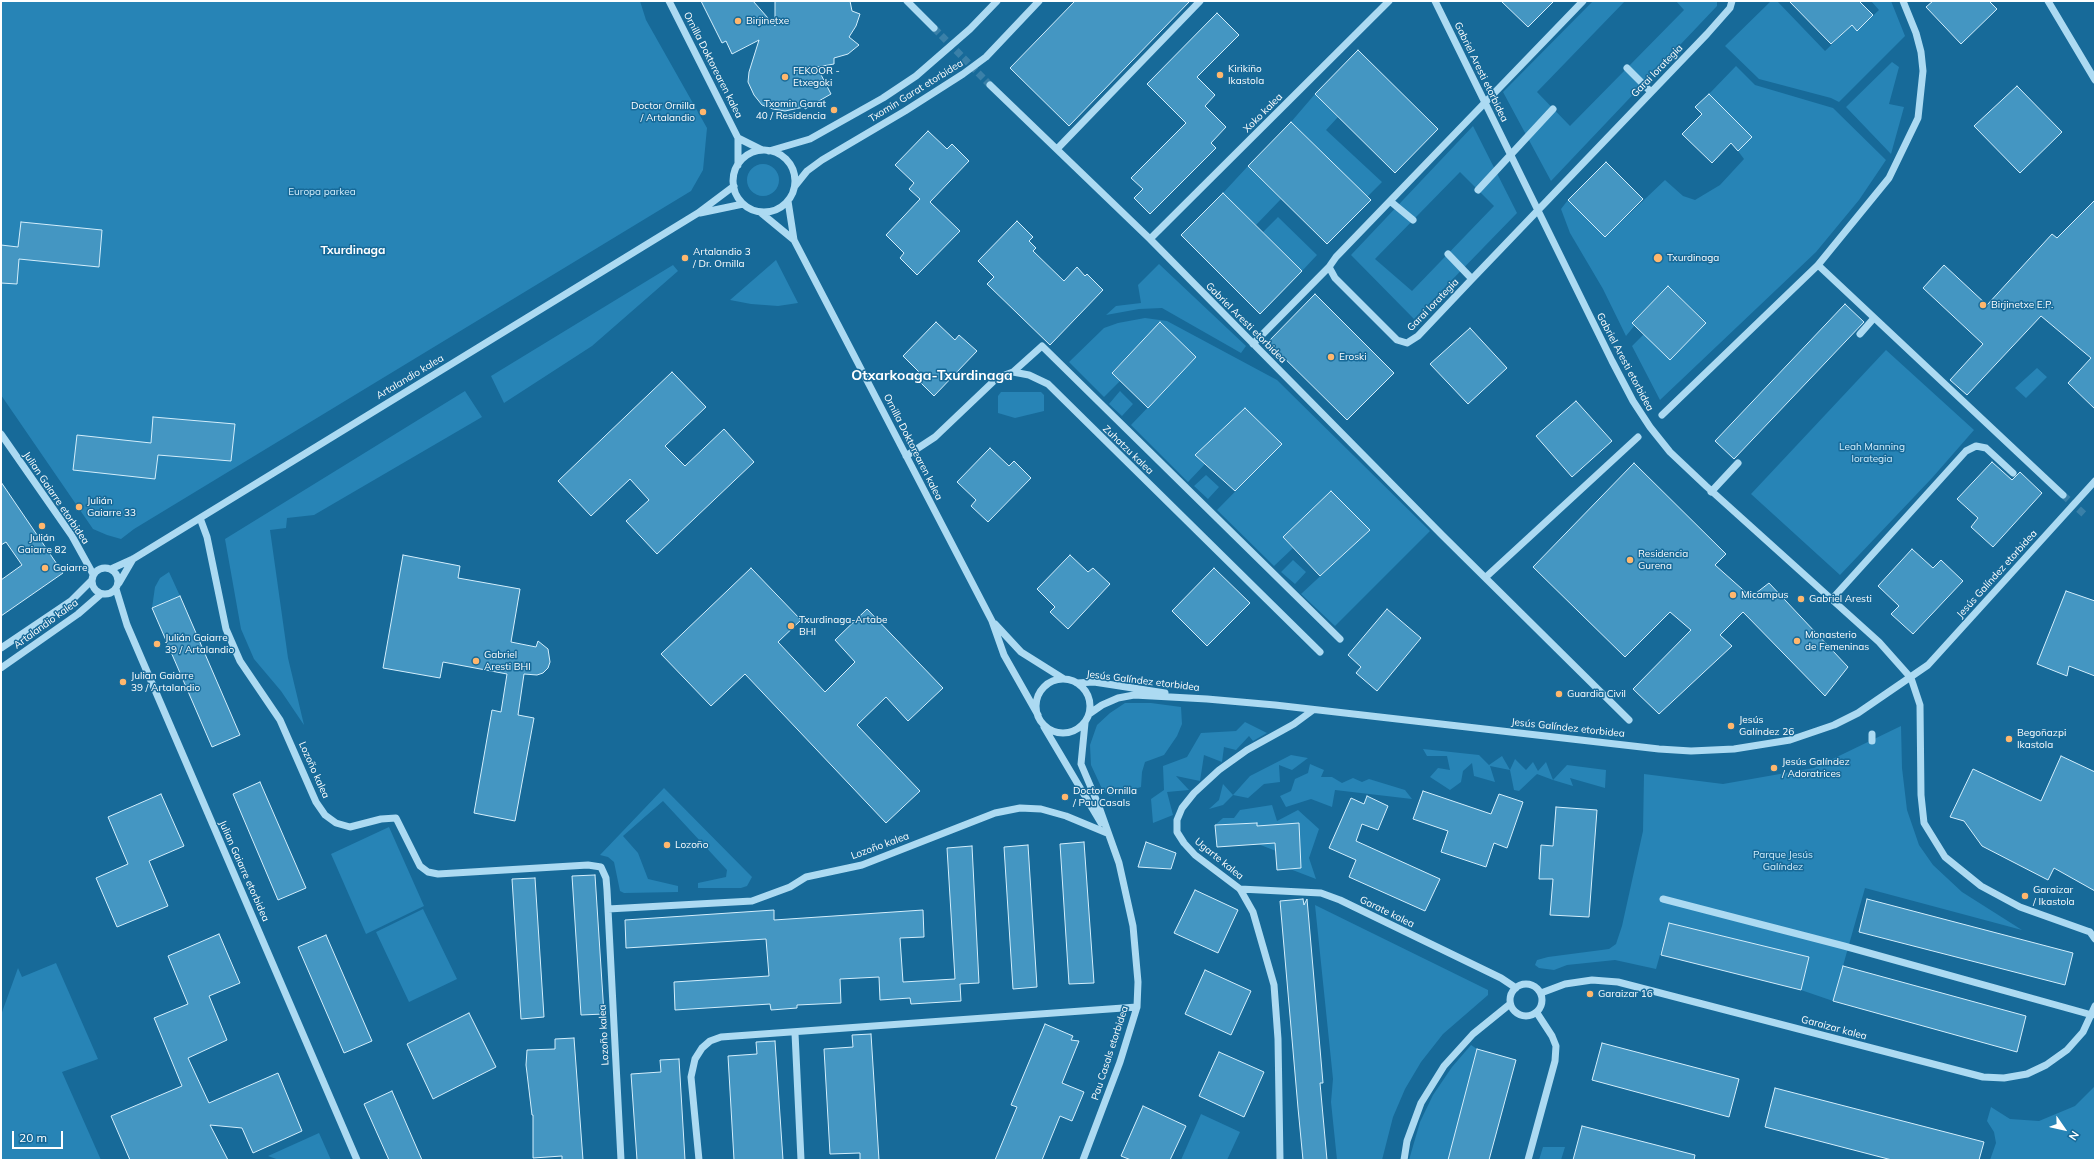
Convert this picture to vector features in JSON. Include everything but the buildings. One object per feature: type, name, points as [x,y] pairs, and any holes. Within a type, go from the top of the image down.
[{"type":"street","name":"Ornilla Doktorearen kalea","points":[[669,1],[738,138],[738,165]]},
{"type":"street","points":[[906,1],[934,28]]},
{"type":"street","name":"Txomin Garat etorbidea","points":[[765,150],[810,139],[903,85],[937,59],[997,1]]},
{"type":"street","name":"Txomin Garat etorbidea","points":[[795,186],[807,172],[822,160],[906,111],[980,61],[1039,1]]},
{"type":"street","points":[[1057,149],[1200,1]]},
{"type":"street","name":"Xoko kalea","points":[[1150,239],[1389,1]]},
{"type":"street","name":"Gabriel Aresti etorbidea","points":[[1435,1],[1633,402],[1650,427],[1670,452],[1711,492],[1879,642],[1911,678]]},
{"type":"street","points":[[1253,344],[1329,267],[1336,257],[1583,1]]},
{"type":"street","name":"Garai lorategia","points":[[1329,267],[1334,278],[1397,340],[1407,343],[1418,336],[1707,34],[1730,8],[1732,1]]},
{"type":"street","points":[[1904,1],[1921,52],[1923,71],[1918,118],[1889,178],[1818,265],[2064,495]]},
{"type":"street","points":[[2048,1],[2095,80]]},
{"type":"street","points":[[1627,68],[1651,92]]},
{"type":"street","name":"Gabriel Aresti etorbidea","points":[[990,85],[1150,239],[1628,720]]},
{"type":"street","points":[[1478,190],[1554,110]]},
{"type":"street","points":[[738,138],[765,150],[776,152],[789,162],[794,174],[795,186],[788,201],[775,211],[769,213],[760,212],[743,204],[736,194],[733,179],[738,165],[748,153],[765,150]]},
{"type":"street","name":"Artalandio kalea","points":[[111,568],[133,559],[698,213],[734,186]]},
{"type":"street","name":"Ornilla Doktorearen kalea","points":[[788,201],[794,240],[992,621],[1004,654],[1038,715]]},
{"type":"street","points":[[1390,201],[1413,220]]},
{"type":"street","name":"Artalandio kalea","points":[[698,213],[743,204]]},
{"type":"street","name":"Ornilla Doktorearen kalea","points":[[760,212],[794,240]]},
{"type":"street","points":[[1448,254],[1472,279]]},
{"type":"street","name":"Gabriel Aresti etorbidea","points":[[1662,415],[1818,265]]},
{"type":"street","points":[[1860,334],[1874,318]]},
{"type":"street","name":"Zuhatzu kalea","points":[[1013,372],[1042,346],[1340,639]]},
{"type":"street","points":[[906,456],[935,437],[997,378],[1013,372]]},
{"type":"street","name":"Zuhatzu kalea","points":[[1013,372],[1029,375],[1048,384],[1320,652]]},
{"type":"street","name":"Julian Gaiarre etorbidea","points":[[1,434],[72,536],[92,578]]},
{"type":"street","points":[[1486,577],[1638,437]]},
{"type":"street","points":[[1832,599],[1966,451],[1976,446],[1986,448],[2013,473]]},
{"type":"street","points":[[1711,492],[1738,463]]},
{"type":"street","name":"Jesús Galíndez etorbidea","points":[[1076,683],[1094,682],[1207,699],[1659,749],[1691,751],[1734,749],[1790,740],[1834,725],[1858,713],[1928,665],[2095,481]]},
{"type":"street","name":"Lozoño kalea","points":[[200,518],[207,537],[226,629],[240,661],[280,720],[316,802],[326,815],[336,823],[350,828],[381,819],[396,818],[420,866],[428,872],[438,874],[588,865],[601,867],[606,878],[621,1160]]},
{"type":"street","name":"Artalandio kalea","points":[[117,586],[133,559]]},
{"type":"street","points":[[104,567],[111,568],[117,575],[117,586],[109,594],[100,594],[94,589],[92,578],[98,569],[104,567]]},
{"type":"street","name":"Artalandio kalea","points":[[1,648],[71,601],[92,578]]},
{"type":"street","name":"Julian Gaiarre etorbidea","points":[[117,586],[127,625],[357,1160]]},
{"type":"street","name":"Artalandio kalea","points":[[1,668],[78,614],[100,594]]},
{"type":"street","name":"Ornilla Doktorearen kalea","points":[[992,621],[1021,652],[1064,680]]},
{"type":"street","points":[[1911,678],[1920,705],[1921,795],[1924,823],[1945,857],[1981,886],[2020,908],[2093,931],[2095,939]]},
{"type":"street","points":[[1064,680],[1076,683],[1088,696],[1090,702],[1089,714],[1085,723],[1076,730],[1064,734],[1052,731],[1042,724],[1038,715],[1036,707],[1040,693],[1050,683],[1064,680]]},
{"type":"street","name":"Jesús Galíndez etorbidea","points":[[1089,714],[1102,705],[1118,698],[1134,695],[1207,699]]},
{"type":"street","name":"Ugarte kalea","points":[[1280,1160],[1278,1039],[1274,985],[1253,912],[1240,889],[1195,855],[1184,843],[1177,832],[1178,820],[1182,808],[1194,793],[1219,770],[1247,750],[1294,724],[1313,710]]},
{"type":"street","name":"Pau Casals etorbidea","points":[[1083,1160],[1120,1062],[1137,1007],[1138,982],[1133,926],[1119,863],[1107,833],[1098,804],[1081,764],[1085,723]]},
{"type":"street","name":"Pau Casals etorbidea","points":[[1042,724],[1107,833]]},
{"type":"street","name":"Lozoño kalea","points":[[608,909],[752,901],[790,887],[806,877],[862,865],[981,818],[1020,808],[1041,809],[1066,816],[1107,833]]},
{"type":"street","name":"Garate kalea","points":[[1240,889],[1309,891],[1321,893],[1340,900],[1501,978],[1516,988]]},
{"type":"street","points":[[1663,899],[1844,946],[2092,1015]]},
{"type":"street","name":"Garaizar kalea","points":[[1541,993],[1565,984],[1592,980],[1618,982],[1983,1077],[2004,1078],[2027,1074],[2046,1065],[2067,1050],[2083,1032],[2095,1006]]},
{"type":"street","points":[[1521,985],[1530,985],[1541,993],[1542,1004],[1537,1013],[1526,1017],[1521,1016],[1512,1009],[1510,1004],[1511,995],[1516,988],[1521,985]]},
{"type":"street","points":[[1404,1160],[1407,1141],[1421,1103],[1444,1066],[1473,1034],[1510,1004]]},
{"type":"street","points":[[699,1160],[691,1077],[695,1059],[702,1048],[710,1041],[721,1037],[795,1033],[1137,1007]]},
{"type":"street","points":[[1528,1160],[1555,1061],[1556,1046],[1552,1036],[1537,1013]]},
{"type":"street","points":[[795,1033],[800,1160]]},
{"type":"green space","name":"Europa parkea","points":[[1,1],[640,1],[646,20],[707,128],[703,170],[691,191],[134,529],[121,539],[93,529],[1,395]]},
{"type":"green space","points":[[1593,1],[1625,1],[1537,92],[1570,126],[1684,10],[1676,1],[1717,1],[1717,6],[1551,181],[1503,92]]},
{"type":"green space","points":[[1771,1],[1777,1],[1825,51],[1852,25],[1858,30],[1879,10],[1871,1],[1891,1],[1905,36],[1839,102],[1831,98],[1759,79],[1725,46]]},
{"type":"green space","points":[[1892,62],[1899,67],[1889,104],[1904,107],[1891,154],[1846,107]]},
{"type":"green space","points":[[1736,66],[1755,85],[1833,108],[1886,160],[1859,200],[1816,252],[1660,400],[1632,346],[1644,334],[1670,359],[1706,322],[1668,286],[1632,322],[1635,325],[1626,336],[1603,289],[1570,233],[1561,209],[1568,200],[1605,237],[1665,180],[1683,196],[1695,200],[1720,185],[1744,159],[1738,151],[1752,137],[1709,94]]},
{"type":"green space","points":[[1315,94],[1338,117],[1326,130],[1382,182],[1367,197],[1291,122]]},
{"type":"green space","points":[[1473,126],[1517,213],[1414,319],[1351,255]],"holes":[[[1460,172],[1494,206],[1412,291],[1375,259]]]},
{"type":"green space","points":[[760,164],[766,164],[776,171],[779,180],[778,186],[772,193],[766,196],[760,196],[750,189],[747,183],[747,177],[754,167]]},
{"type":"green space","points":[[1248,166],[1281,199],[1256,225],[1223,193]]},
{"type":"green space","points":[[1278,217],[1317,255],[1302,271],[1263,232]]},
{"type":"green space","points":[[776,260],[798,303],[778,306],[751,304],[730,300]]},
{"type":"green space","points":[[1159,264],[1246,346],[1241,353],[1162,308],[1139,309],[1106,315],[1116,306],[1141,303],[1138,285]]},
{"type":"green space","points":[[673,265],[678,271],[592,346],[504,403],[491,376]]},
{"type":"green space","points":[[1145,318],[1167,321],[1277,380],[1430,531],[1335,626],[1301,594],[1370,530],[1331,491],[1283,537],[1293,548],[1274,566],[1217,510],[1282,444],[1245,408],[1196,455],[1205,464],[1188,482],[1131,425],[1196,357],[1160,323],[1112,372],[1120,381],[1104,397],[1069,362],[1104,328],[1118,323]]},
{"type":"green space","name":"Leah Manning lorategia","points":[[1886,350],[1974,430],[1932,478],[1840,575],[1751,494]]},
{"type":"green space","points":[[2037,368],[2047,377],[2026,398],[2015,388]]},
{"type":"green space","points":[[465,391],[482,417],[314,515],[287,518],[286,528],[270,530],[288,658],[304,725],[281,691],[254,659],[241,629],[225,539]]},
{"type":"green space","points":[[1120,391],[1133,404],[1122,416],[1109,404]]},
{"type":"green space","points":[[1001,392],[1041,392],[1044,395],[1044,411],[1015,418],[998,413],[998,396]]},
{"type":"green space","points":[[1206,475],[1219,487],[1208,499],[1194,486]]},
{"type":"green space","points":[[1293,560],[1306,572],[1295,584],[1281,572]]},
{"type":"green space","points":[[169,572],[180,596],[152,608],[155,587],[160,578]]},
{"type":"green space","points":[[1125,703],[1151,703],[1181,707],[1182,724],[1177,736],[1164,755],[1145,762],[1142,772],[1141,787],[1110,796],[1103,791],[1091,765],[1090,745],[1097,725],[1110,713]]},
{"type":"green space","points":[[1245,722],[1267,733],[1253,741],[1249,736],[1236,750],[1224,747],[1222,762],[1204,755],[1200,781],[1176,776],[1189,790],[1167,792],[1173,815],[1153,823],[1151,799],[1164,790],[1163,766],[1187,757],[1201,733],[1236,731]]},
{"type":"green space","name":"Parque Jesús Galíndez","points":[[1901,726],[1902,768],[1907,810],[1919,845],[1933,865],[1962,892],[2022,930],[1865,888],[1833,1001],[1801,990],[1809,957],[1669,923],[1656,969],[1615,960],[1567,965],[1554,970],[1539,968],[1535,965],[1537,960],[1548,957],[1609,949],[1616,944],[1622,926],[1643,831],[1644,774],[1723,784],[1814,768]]},
{"type":"green space","points":[[1423,749],[1479,755],[1489,765],[1502,756],[1510,770],[1490,766],[1495,782],[1474,776],[1472,763],[1463,771],[1461,782],[1450,790],[1430,777],[1438,768],[1450,770],[1447,756],[1427,756]]},
{"type":"green space","points":[[1291,755],[1308,758],[1292,770],[1279,765],[1280,782],[1264,784],[1248,798],[1233,795],[1250,776]]},
{"type":"green space","points":[[1515,759],[1526,770],[1533,762],[1538,771],[1546,762],[1553,780],[1537,774],[1519,791],[1514,790],[1510,770]]},
{"type":"green space","points":[[1310,764],[1324,770],[1321,777],[1332,777],[1342,783],[1353,778],[1362,782],[1369,779],[1405,790],[1412,799],[1335,790],[1332,807],[1311,799],[1286,807],[1280,796],[1291,791],[1295,779],[1308,773]]},
{"type":"green space","points":[[1567,765],[1606,770],[1605,788],[1570,778],[1573,786],[1553,780]]},
{"type":"green space","points":[[1223,784],[1233,795],[1223,805],[1209,809],[1219,800]]},
{"type":"green space","points":[[664,788],[752,877],[747,886],[741,888],[698,888],[698,883],[726,877],[727,870],[663,801],[623,836],[638,853],[648,879],[678,886],[678,892],[624,893],[620,891],[614,862],[608,857],[600,855]]},
{"type":"green space","points":[[1272,805],[1277,821],[1298,810],[1319,829],[1309,858],[1316,879],[1290,869],[1301,868],[1298,823],[1276,851],[1258,844],[1257,823],[1215,825],[1223,818],[1234,818],[1240,810]]},
{"type":"green space","points":[[389,827],[424,906],[366,934],[331,854]]},
{"type":"green space","points":[[1315,905],[1488,990],[1488,995],[1443,1034],[1421,1062],[1405,1089],[1393,1117],[1382,1160],[1337,1160],[1331,1102],[1333,1079]]},
{"type":"green space","points":[[423,909],[457,979],[409,1002],[376,932]]},
{"type":"green space","points":[[56,963],[98,1059],[62,1072],[101,1160],[1,1160],[1,1015],[18,968],[22,977]]},
{"type":"green space","points":[[1471,1045],[1477,1049],[1448,1160],[1409,1160],[1420,1122],[1433,1095],[1452,1067]]},
{"type":"green space","points":[[2095,1086],[2095,1160],[1990,1160],[1996,1143],[1994,1132],[1987,1121],[1991,1107],[2010,1119],[2039,1121],[2075,1106]]},
{"type":"green space","points":[[1201,1114],[1240,1132],[1227,1160],[1181,1160]]},
{"type":"green space","points":[[319,1133],[331,1160],[279,1160],[268,1156]]},
{"type":"green space","points":[[1543,1147],[1565,1147],[1561,1160],[1539,1160]]},
{"type":"tunnel","points":[[934,28],[990,85]]},
{"type":"tunnel","points":[[2063,495],[2084,514]]},
{"type":"place","name":"Birjinetxe","points":[[738,21]]},
{"type":"place","name":"Kirikiño Ikastola","points":[[1220,75]]},
{"type":"place","name":"FEKOOR - Etxegoki","points":[[785,77]]},
{"type":"place","name":"Txomin Garat 40 / Residencia","points":[[834,110]]},
{"type":"place","name":"Doctor Ornilla / Artalandio","points":[[703,112]]},
{"type":"place","name":"Artalandio 3 / Dr. Ornilla","points":[[685,258]]},
{"type":"place","name":"Txurdinaga","points":[[1658,258]]},
{"type":"place","name":"Birjinetxe E.P.","points":[[1983,305]]},
{"type":"place","name":"Eroski","points":[[1331,357]]},
{"type":"place","name":"Julián Gaiarre 33","points":[[79,507]]},
{"type":"place","name":"Julián Gaiarre 82","points":[[42,526]]},
{"type":"place","name":"Residencia Gurena","points":[[1630,560]]},
{"type":"place","name":"Gaiarre","points":[[45,568]]},
{"type":"place","name":"Micampus","points":[[1733,595]]},
{"type":"place","name":"Gabriel Aresti","points":[[1801,599]]},
{"type":"place","name":"Txurdinaga-Artabe BHI","points":[[791,626]]},
{"type":"place","name":"Monasterio de Femeninas","points":[[1797,641]]},
{"type":"place","name":"Julián Gaiarre 39 / Artalandio","points":[[157,644]]},
{"type":"place","name":"Gabriel Aresti BHI","points":[[476,661]]},
{"type":"place","name":"Julian Gaiarre 39 / Artalandio","points":[[123,682]]},
{"type":"place","name":"Guardia Civil","points":[[1559,694]]},
{"type":"place","name":"Jesús Galíndez 26","points":[[1731,726]]},
{"type":"place","name":"Begoñazpi Ikastola","points":[[2009,739]]},
{"type":"place","name":"Jesús Galíndez / Adoratrices","points":[[1774,768]]},
{"type":"place","name":"Doctor Ornilla / Pau Casals","points":[[1065,797]]},
{"type":"place","name":"Lozoño","points":[[667,845]]},
{"type":"place","name":"Garaizar / Ikastola","points":[[2025,896]]},
{"type":"place","name":"Garaizar 16","points":[[1590,994]]},
{"type":"district","name":"Txurdinaga","points":[[353,250]]},
{"type":"district","name":"Otxarkoaga-Txurdinaga","points":[[932,376]]}]
